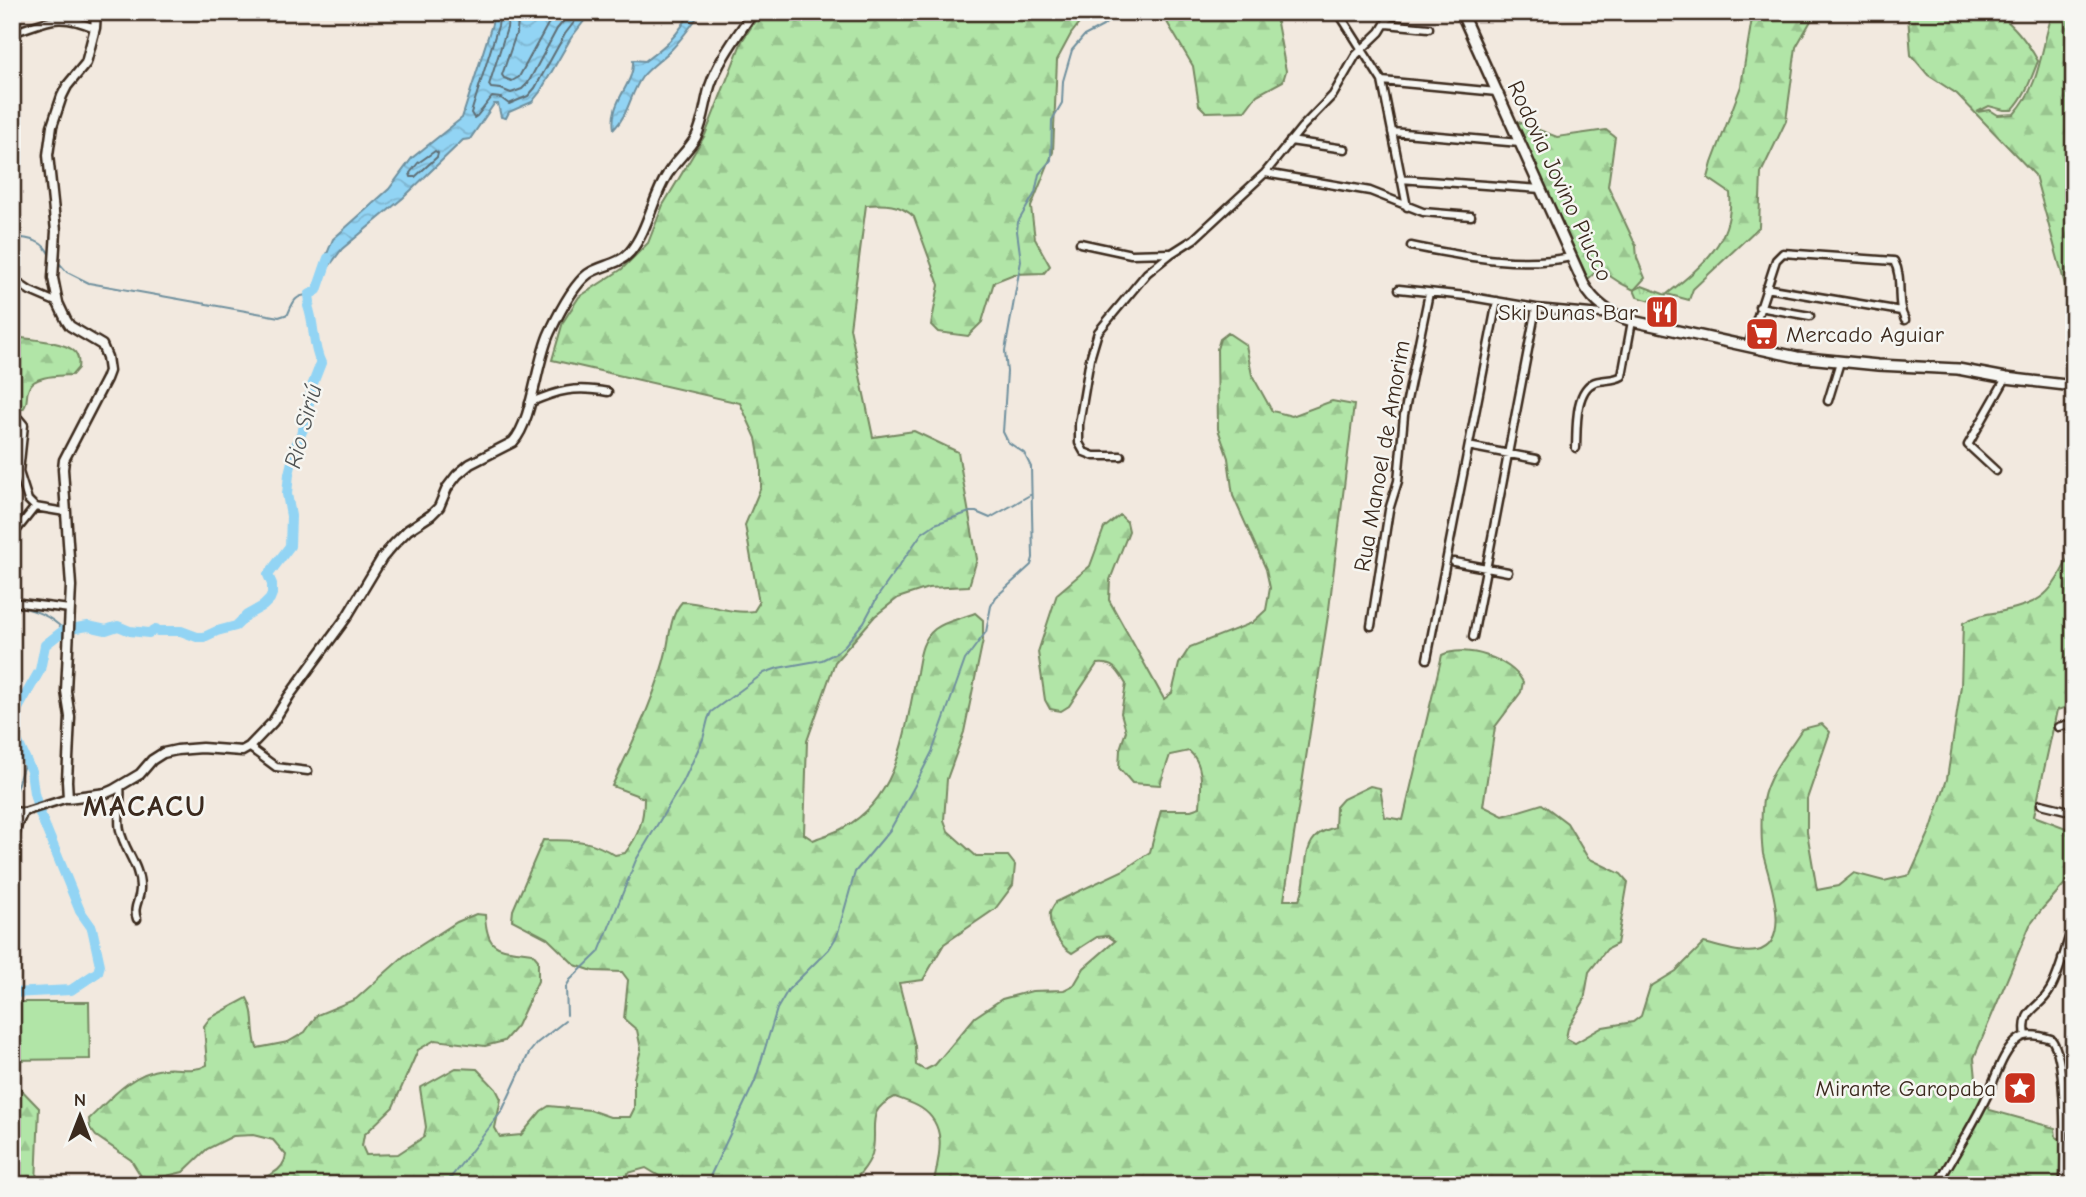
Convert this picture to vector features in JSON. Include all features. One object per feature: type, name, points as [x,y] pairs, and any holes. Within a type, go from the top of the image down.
[{"type":"main road","name":"Rodovia Jovino Piucco","points":[[1461,12],[1571,257],[1591,296],[1602,307],[1632,321],[1797,356],[1840,362],[1940,367],[2074,386]]},
{"type":"street","points":[[68,798],[66,781],[70,717],[66,691],[71,586],[64,460],[106,379],[109,363],[102,345],[70,326],[58,303],[53,278],[56,232],[48,155],[61,96],[86,63],[96,12]]},
{"type":"street","points":[[12,811],[24,812],[68,798],[106,793],[140,774],[152,760],[163,753],[202,748],[242,751],[273,722],[346,618],[382,558],[408,530],[439,507],[447,488],[457,475],[470,464],[513,442],[520,432],[547,341],[569,298],[588,274],[620,260],[629,252],[648,219],[667,174],[694,140],[702,124],[711,85],[720,64],[753,12]]},
{"type":"street","points":[[1338,12],[1382,81],[1407,207]]},
{"type":"street","points":[[1121,456],[1094,456],[1084,452],[1079,443],[1079,424],[1093,343],[1098,332],[1147,273],[1194,239],[1265,173],[1332,95],[1350,63],[1386,24],[1392,12]]},
{"type":"street","points":[[12,33],[57,19],[75,20],[95,28]]},
{"type":"street","points":[[1386,24],[1429,29]]},
{"type":"street","points":[[1382,81],[1497,92]]},
{"type":"street","points":[[1392,132],[1520,143]]},
{"type":"street","points":[[1290,141],[1345,149]]},
{"type":"street","points":[[1265,173],[1370,191],[1423,212],[1471,216]]},
{"type":"street","points":[[1400,179],[1541,189]]},
{"type":"street","points":[[1080,243],[1131,254],[1172,253]]},
{"type":"street","points":[[1412,246],[1478,258],[1529,260],[1571,257]]},
{"type":"street","points":[[1748,346],[1759,307],[1780,254],[1894,261],[1901,311],[1905,320]]},
{"type":"street","points":[[12,279],[30,291],[58,303]]},
{"type":"street","points":[[1766,288],[1901,311]]},
{"type":"street","points":[[1399,289],[1497,301],[1536,309],[1616,315]]},
{"type":"street","name":"Rua Manoel de Amorim","points":[[1371,626],[1389,510],[1398,481],[1404,415],[1429,293]]},
{"type":"street","points":[[1589,313],[1591,296]]},
{"type":"street","points":[[1427,659],[1497,301]]},
{"type":"street","points":[[1759,307],[1810,316]]},
{"type":"street","points":[[1473,637],[1536,309]]},
{"type":"street","points":[[1576,448],[1578,412],[1583,393],[1593,383],[1622,376],[1632,321]]},
{"type":"street","points":[[1828,401],[1840,362]]},
{"type":"street","points":[[1996,471],[1968,445],[2006,378]]},
{"type":"street","points":[[529,403],[577,388],[608,392]]},
{"type":"street","points":[[12,418],[19,419],[24,425],[19,472],[28,500],[36,507],[65,512]]},
{"type":"street","points":[[1473,447],[1536,459]]},
{"type":"street","points":[[12,536],[36,507]]},
{"type":"street","points":[[1454,562],[1508,572]]},
{"type":"street","points":[[12,602],[70,609]]},
{"type":"street","points":[[2058,727],[2074,723]]},
{"type":"street","points":[[249,747],[276,767],[308,771]]},
{"type":"street","points":[[120,786],[120,832],[131,853],[141,886],[134,908],[137,919]]},
{"type":"street","points":[[2041,804],[2074,812]]},
{"type":"street","points":[[12,849],[24,812]]},
{"type":"street","points":[[2026,1036],[2024,1020],[2050,991],[2074,922]]},
{"type":"street","points":[[2062,958],[2074,962]]},
{"type":"street","points":[[1937,1185],[1985,1101],[2010,1050],[2019,1039],[2036,1035],[2051,1040],[2057,1050],[2063,1085],[2064,1185]]},
{"type":"green space","points":[[761,12],[1088,12],[1071,34],[1057,60],[1053,152],[1031,207],[1035,239],[1050,266],[1044,273],[1014,274],[994,282],[982,322],[968,336],[938,332],[931,325],[939,285],[914,217],[897,207],[866,205],[850,328],[873,437],[914,431],[958,452],[977,559],[969,586],[928,588],[898,598],[875,616],[835,662],[807,741],[804,834],[813,840],[839,830],[862,815],[877,799],[897,760],[924,643],[930,633],[939,626],[975,613],[983,620],[983,640],[964,732],[947,779],[944,820],[948,831],[976,856],[1008,856],[1015,865],[1013,885],[995,909],[944,944],[923,980],[899,983],[915,1046],[916,1065],[925,1070],[935,1065],[975,1017],[1002,999],[1032,991],[1064,990],[1074,985],[1084,968],[1115,941],[1108,936],[1097,937],[1072,953],[1060,941],[1051,924],[1050,913],[1056,902],[1124,870],[1150,852],[1161,810],[1191,810],[1200,807],[1200,770],[1189,751],[1170,755],[1160,785],[1132,783],[1119,768],[1120,749],[1126,731],[1121,713],[1126,684],[1115,668],[1108,664],[1097,664],[1069,706],[1061,711],[1050,709],[1045,700],[1038,652],[1057,594],[1090,566],[1104,528],[1120,515],[1127,522],[1129,531],[1110,580],[1109,600],[1164,699],[1172,693],[1179,664],[1190,647],[1252,623],[1266,610],[1270,588],[1266,569],[1233,496],[1228,458],[1218,429],[1217,349],[1220,339],[1228,333],[1246,345],[1252,375],[1272,411],[1292,416],[1332,401],[1354,405],[1329,609],[1284,900],[1299,900],[1309,848],[1319,834],[1335,827],[1336,807],[1343,799],[1370,786],[1380,788],[1385,817],[1403,820],[1442,655],[1463,651],[1498,660],[1523,682],[1521,692],[1495,727],[1483,806],[1503,816],[1542,804],[1567,823],[1588,858],[1621,874],[1628,882],[1617,944],[1607,949],[1589,972],[1584,1001],[1568,1028],[1566,1038],[1575,1043],[1603,1027],[1633,1022],[1641,1016],[1650,987],[1676,971],[1704,943],[1744,952],[1757,951],[1768,945],[1774,936],[1776,908],[1762,848],[1763,800],[1774,772],[1802,729],[1822,724],[1830,732],[1807,799],[1807,832],[1817,890],[1838,886],[1854,873],[1884,881],[1910,875],[1931,829],[1947,779],[1961,686],[1963,623],[2036,600],[2051,587],[2074,551],[2074,705],[2057,710],[2034,816],[2074,831],[2074,877],[2070,878],[2030,925],[1974,1058],[1977,1089],[1990,1110],[2055,1128],[2056,1137],[2074,1146],[2074,1185],[933,1185],[940,1143],[936,1124],[921,1108],[895,1097],[879,1108],[874,1121],[874,1145],[870,1159],[862,1172],[847,1185],[674,1185],[646,1168],[628,1173],[625,1185],[235,1185],[274,1173],[284,1163],[286,1155],[273,1140],[253,1135],[233,1136],[207,1149],[183,1172],[150,1180],[141,1176],[131,1160],[96,1136],[90,1128],[89,1119],[131,1081],[152,1071],[191,1069],[207,1065],[204,1026],[210,1018],[247,998],[252,1010],[257,1048],[288,1042],[305,1032],[317,1015],[356,999],[404,956],[457,922],[476,914],[485,915],[489,936],[497,946],[532,953],[538,960],[538,981],[517,1026],[504,1041],[485,1046],[435,1040],[418,1050],[393,1107],[364,1135],[362,1146],[366,1155],[398,1154],[424,1137],[426,1127],[420,1088],[456,1068],[477,1069],[496,1089],[501,1099],[495,1128],[500,1137],[521,1135],[541,1111],[549,1106],[590,1110],[610,1117],[630,1117],[634,1109],[634,1078],[641,1049],[637,1030],[624,1019],[628,980],[622,972],[593,971],[575,965],[547,938],[512,920],[513,910],[543,840],[588,843],[615,855],[625,853],[634,840],[642,820],[644,798],[612,786],[657,684],[675,612],[682,602],[745,612],[754,611],[759,603],[745,525],[761,487],[761,467],[756,438],[740,403],[552,360],[563,322],[579,297],[622,269],[648,243],[663,205],[705,135],[742,41]]},
{"type":"green space","points":[[1161,12],[1275,12],[1286,71],[1283,81],[1257,95],[1245,111],[1206,112],[1199,105],[1193,66]]},
{"type":"green space","points":[[1753,12],[1816,12],[1796,47],[1786,121],[1761,173],[1759,227],[1693,289],[1689,300],[1667,294],[1713,251],[1727,225],[1730,193],[1708,178],[1741,86]]},
{"type":"green space","points":[[1914,12],[2000,12],[2020,34],[2038,61],[2025,93],[2012,110],[1989,106],[1977,112],[1990,110],[1998,115],[2014,114],[2030,90],[2053,12],[2074,12],[2074,318],[2035,175],[1957,94],[1928,75],[1911,55],[1908,16]]},
{"type":"green space","points":[[1516,121],[1557,137],[1606,130],[1615,137],[1608,186],[1636,246],[1637,258],[1645,278],[1634,290],[1599,269],[1588,279]]},
{"type":"green space","points":[[1642,286],[1666,295],[1665,305],[1637,297],[1634,290]]},
{"type":"green space","points":[[12,337],[45,341],[70,348],[77,356],[78,368],[72,375],[36,381],[29,388],[23,409],[12,409]]},
{"type":"green space","points":[[12,1002],[89,1002],[90,1059],[12,1060]]},
{"type":"green space","points":[[12,1080],[39,1108],[36,1185],[12,1185]]},
{"type":"water","points":[[493,12],[591,12],[571,38],[532,102],[509,112],[506,118],[501,117],[498,104],[494,104],[470,139],[463,140],[403,198],[342,249],[325,272],[325,259],[333,239],[389,189],[412,158],[462,118],[492,24]]},
{"type":"water","points":[[690,12],[701,12],[667,54],[642,77],[623,117],[614,129],[615,109],[633,69],[633,60],[645,61],[671,40]]},
{"type":"waterway","points":[[706,1185],[755,1081],[777,1009],[788,990],[829,949],[837,936],[855,872],[890,830],[932,752],[965,660],[986,632],[991,606],[996,597],[1031,565],[1031,467],[1024,453],[1008,442],[1003,432],[1007,372],[1005,351],[1021,261],[1018,222],[1035,193],[1039,174],[1051,160],[1052,120],[1062,103],[1063,81],[1072,50],[1084,36],[1103,26],[1118,12]]},
{"type":"waterway","points":[[12,237],[30,239],[41,244],[50,258]]},
{"type":"waterway","name":"Rio Siriú","points":[[12,719],[40,670],[45,645],[64,630],[88,626],[106,630],[118,626],[130,631],[181,631],[204,637],[236,626],[270,599],[272,584],[268,575],[290,546],[291,516],[287,494],[289,474],[296,445],[305,425],[312,386],[321,363],[308,306],[309,295],[317,290],[328,258]]},
{"type":"waterway","points":[[58,262],[67,272],[89,283],[279,317],[288,314],[298,298],[309,295]]},
{"type":"waterway","points":[[567,1015],[566,987],[599,952],[636,860],[683,782],[703,739],[711,712],[764,673],[822,660],[836,653],[864,622],[878,596],[922,533],[935,524],[970,512],[990,518],[1030,495]]},
{"type":"waterway","points":[[12,605],[40,613],[64,630]]},
{"type":"waterway","name":"Rio Siriú","points":[[12,729],[31,771],[39,811],[80,911],[92,928],[100,965],[98,972],[71,990],[12,993]]},
{"type":"waterway","points":[[12,796],[26,758]]},
{"type":"waterway","points":[[445,1185],[502,1111],[529,1053],[537,1043],[565,1021]]},
{"type":"place","name":"Ski Dunas Bar","points":[[1662,312]]},
{"type":"place","name":"Mercado Aguiar","points":[[1762,334]]},
{"type":"place","name":"Mirante Garopaba","points":[[2020,1088]]},
{"type":"district","name":"MACACU","points":[[145,806]]}]
